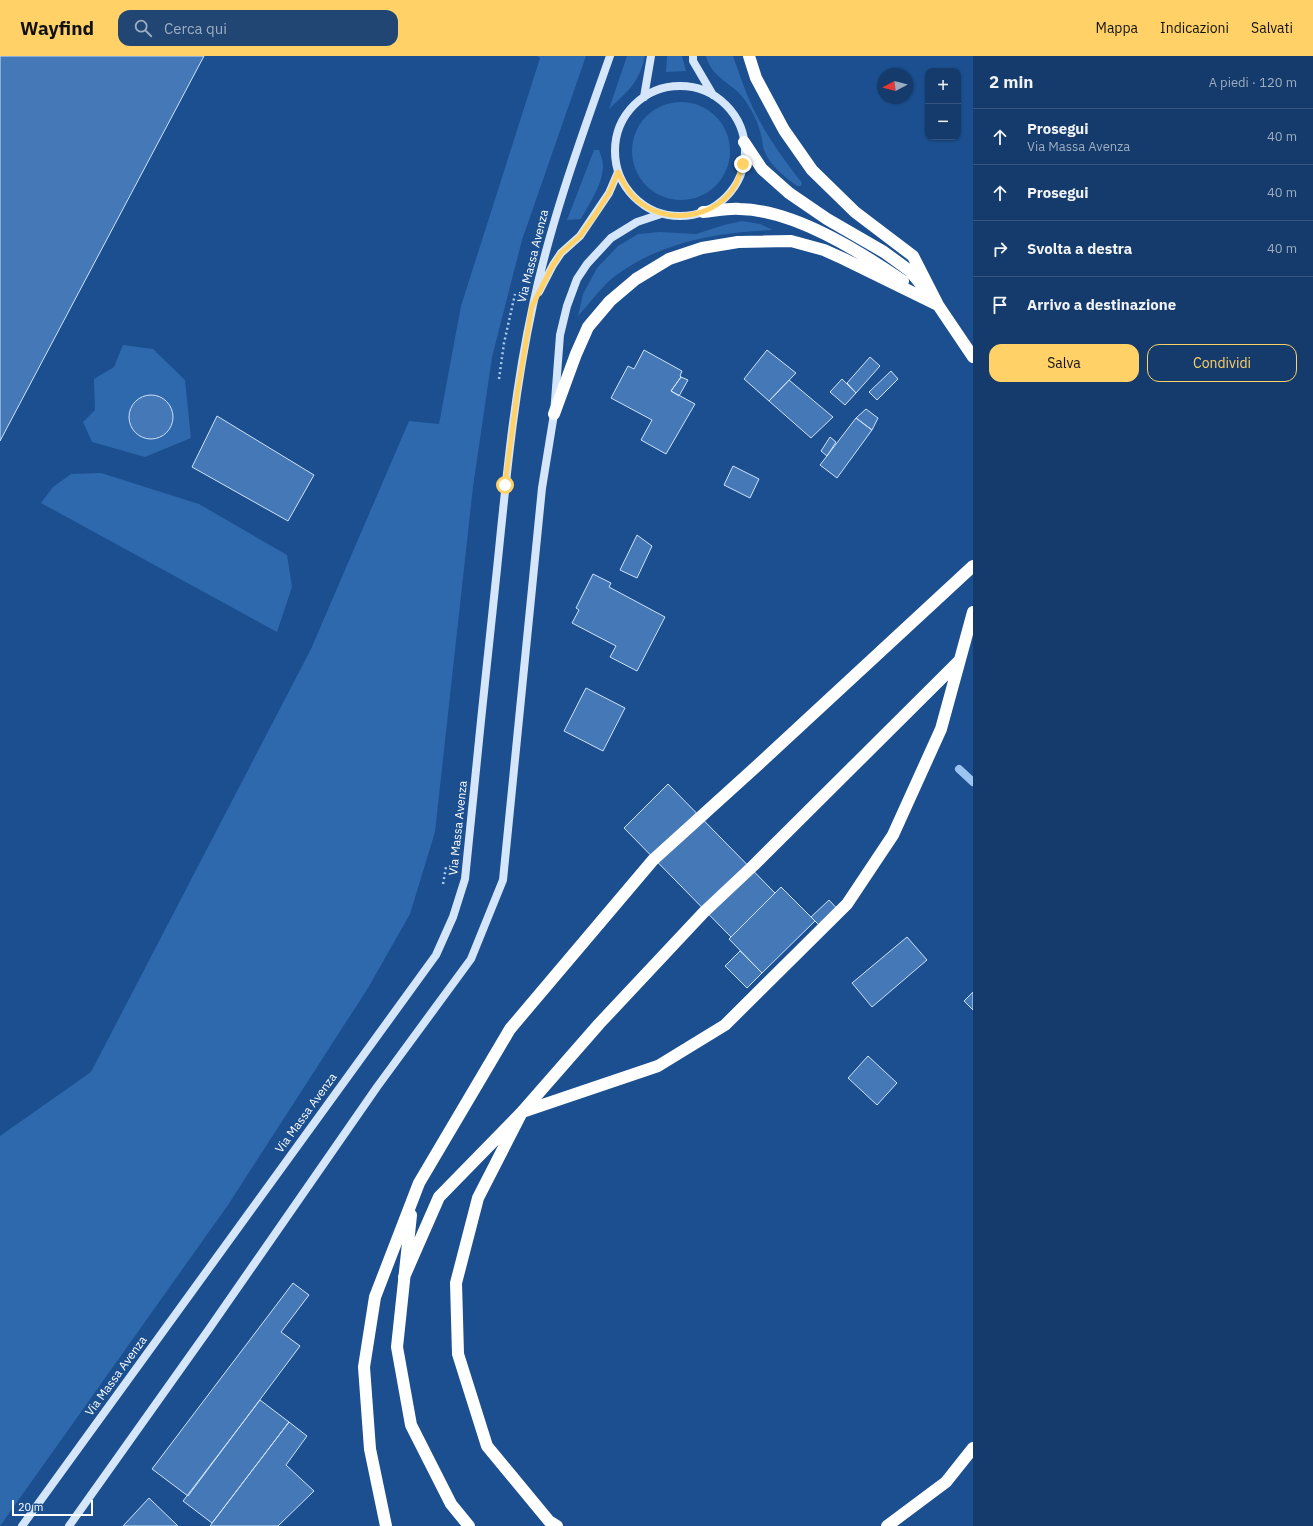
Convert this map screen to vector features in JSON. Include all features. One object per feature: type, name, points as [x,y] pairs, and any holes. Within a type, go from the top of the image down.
[{"type":"highway","points":[[749,56],[756,78],[784,130],[812,170],[855,212],[914,256],[938,306]]},
{"type":"highway","points":[[744,142],[762,169],[789,193],[827,219],[884,252],[910,271],[959,334],[973,357]]},
{"type":"highway","points":[[703,212],[745,209],[775,214],[794,221],[825,234],[870,259],[938,306]]},
{"type":"highway","points":[[554,414],[576,354],[588,327],[610,301],[636,279],[669,259],[702,248],[738,242],[791,241],[824,250],[938,306]]},
{"type":"highway","points":[[386,1526],[370,1450],[364,1367],[375,1297],[419,1183],[510,1029],[653,860],[973,566]]},
{"type":"highway","points":[[557,1526],[549,1521],[487,1446],[458,1354],[456,1283],[478,1198],[522,1112],[658,1066],[725,1025],[847,904],[893,835],[941,729],[973,612]]},
{"type":"highway","points":[[404,1277],[439,1197],[522,1112],[599,1024],[704,912],[754,865],[960,661]]},
{"type":"highway","points":[[413,1198],[397,1347],[411,1424],[451,1504],[469,1526]]},
{"type":"highway","points":[[887,1526],[946,1482],[973,1448]]},
{"type":"main road","name":"Via Massa Avenza","points":[[22,1526],[436,955],[453,917],[465,879],[505,485],[517,394],[532,306],[556,214],[610,56]]},
{"type":"main road","points":[[644,97],[650,56]]},
{"type":"main road","points":[[692,56],[715,97]]},
{"type":"main road","points":[[688,86],[705,91],[715,97],[724,103],[737,121],[744,142],[743,164],[736,184],[722,201],[703,212],[682,216],[661,214],[642,204],[628,190],[618,172],[615,154],[617,135],[624,117],[636,103],[644,97],[652,92],[669,87],[688,86]]},
{"type":"main road","points":[[532,306],[553,265],[561,253],[580,236],[595,215],[609,193],[618,172]]},
{"type":"main road","points":[[69,1526],[209,1329],[377,1087],[472,959],[503,880],[542,488],[554,414],[560,335],[567,306],[577,279],[587,264],[610,238],[636,222],[661,214]]},
{"type":"path","points":[[442,889],[447,862]]},
{"type":"shaded area","points":[[537,56],[586,56],[522,240],[492,357],[473,487],[435,832],[410,914],[368,988],[228,1205],[0,1526],[0,1136],[91,1072],[311,649],[409,421],[439,424],[461,306],[540,58]]},
{"type":"shaded area","points":[[627,56],[645,56],[643,65],[632,86],[609,109]]},
{"type":"shaded area","points":[[667,56],[682,56],[686,71],[666,72]]},
{"type":"shaded area","points":[[706,56],[733,56],[756,114],[777,149],[802,183],[801,186],[797,186],[787,179],[770,161],[764,150],[758,125],[750,107],[734,89],[713,70]]},
{"type":"shaded area","points":[[681,102],[700,106],[715,117],[726,132],[730,151],[726,170],[715,185],[700,196],[681,200],[662,196],[647,185],[636,170],[632,151],[636,132],[647,117],[662,106]]},
{"type":"shaded area","points":[[594,150],[599,150],[602,158],[603,164],[601,180],[581,219],[567,220]]},
{"type":"shaded area","points":[[742,221],[760,224],[773,230],[711,236],[670,247],[651,255],[632,264],[610,280],[578,316],[583,294],[597,268],[618,246],[638,234],[660,232],[696,234]]},
{"type":"shaded area","points":[[123,345],[153,349],[185,380],[191,438],[145,457],[92,442],[83,422],[95,410],[94,379],[114,367]],"holes":[[[152,395],[167,403],[171,408],[173,413],[172,424],[169,429],[159,438],[149,439],[140,435],[133,427],[130,417],[131,408],[138,400]]]},
{"type":"shaded area","points":[[101,473],[199,504],[287,555],[292,587],[277,632],[41,503],[53,487],[71,474]]},
{"type":"building","points":[[0,56],[204,56],[0,441]]},
{"type":"building","points":[[644,350],[682,371],[681,377],[671,391],[695,404],[666,454],[641,440],[652,420],[611,398],[628,366],[634,369]]},
{"type":"building","points":[[767,350],[796,373],[769,401],[744,379]]},
{"type":"building","points":[[870,357],[880,366],[856,393],[847,383]]},
{"type":"building","points":[[891,371],[898,379],[877,400],[869,392]]},
{"type":"building","points":[[681,377],[688,380],[679,396],[671,391]]},
{"type":"building","points":[[842,379],[856,393],[845,405],[830,392]]},
{"type":"building","points":[[789,380],[833,417],[811,438],[769,401]]},
{"type":"building","points":[[151,395],[163,399],[169,405],[173,417],[169,429],[163,435],[151,439],[139,435],[133,429],[129,417],[133,405],[139,399]]},
{"type":"building","points":[[866,409],[878,418],[872,430],[856,418]]},
{"type":"building","points":[[217,416],[314,475],[288,521],[192,467]]},
{"type":"building","points":[[856,418],[872,430],[837,478],[820,465]]},
{"type":"building","points":[[830,437],[836,442],[827,456],[821,451]]},
{"type":"building","points":[[733,466],[759,479],[750,498],[724,485]]},
{"type":"building","points":[[637,535],[652,546],[637,578],[620,570]]},
{"type":"building","points":[[593,574],[611,583],[609,587],[665,617],[637,671],[610,657],[616,646],[572,623],[579,610],[576,608]]},
{"type":"building","points":[[586,688],[625,708],[603,751],[564,731]]},
{"type":"building","points":[[668,784],[775,893],[731,937],[624,828]]},
{"type":"building","points":[[781,887],[815,921],[762,973],[729,939]]},
{"type":"building","points":[[829,900],[842,914],[825,931],[811,917]]},
{"type":"building","points":[[907,937],[927,960],[872,1007],[852,983]]},
{"type":"building","points":[[740,951],[762,973],[747,988],[725,966]]},
{"type":"building","points":[[973,992],[973,1010],[964,1001]]},
{"type":"building","points":[[868,1056],[897,1083],[877,1105],[848,1078]]},
{"type":"building","points":[[293,1283],[309,1295],[281,1332],[300,1346],[188,1496],[152,1469]]},
{"type":"building","points":[[260,1400],[289,1422],[212,1523],[183,1501]]},
{"type":"building","points":[[289,1422],[307,1436],[286,1465],[314,1491],[278,1526],[210,1526]]},
{"type":"building","points":[[149,1498],[178,1526],[123,1526]]},
{"type":"waterway","points":[[959,769],[973,782]]},
{"type":"route","points":[[505,485],[517,394],[532,306],[553,265],[561,253],[580,236],[595,215],[609,193],[618,172],[628,190],[642,204],[661,214],[682,216],[703,212],[722,201],[736,184],[743,164]]}]
